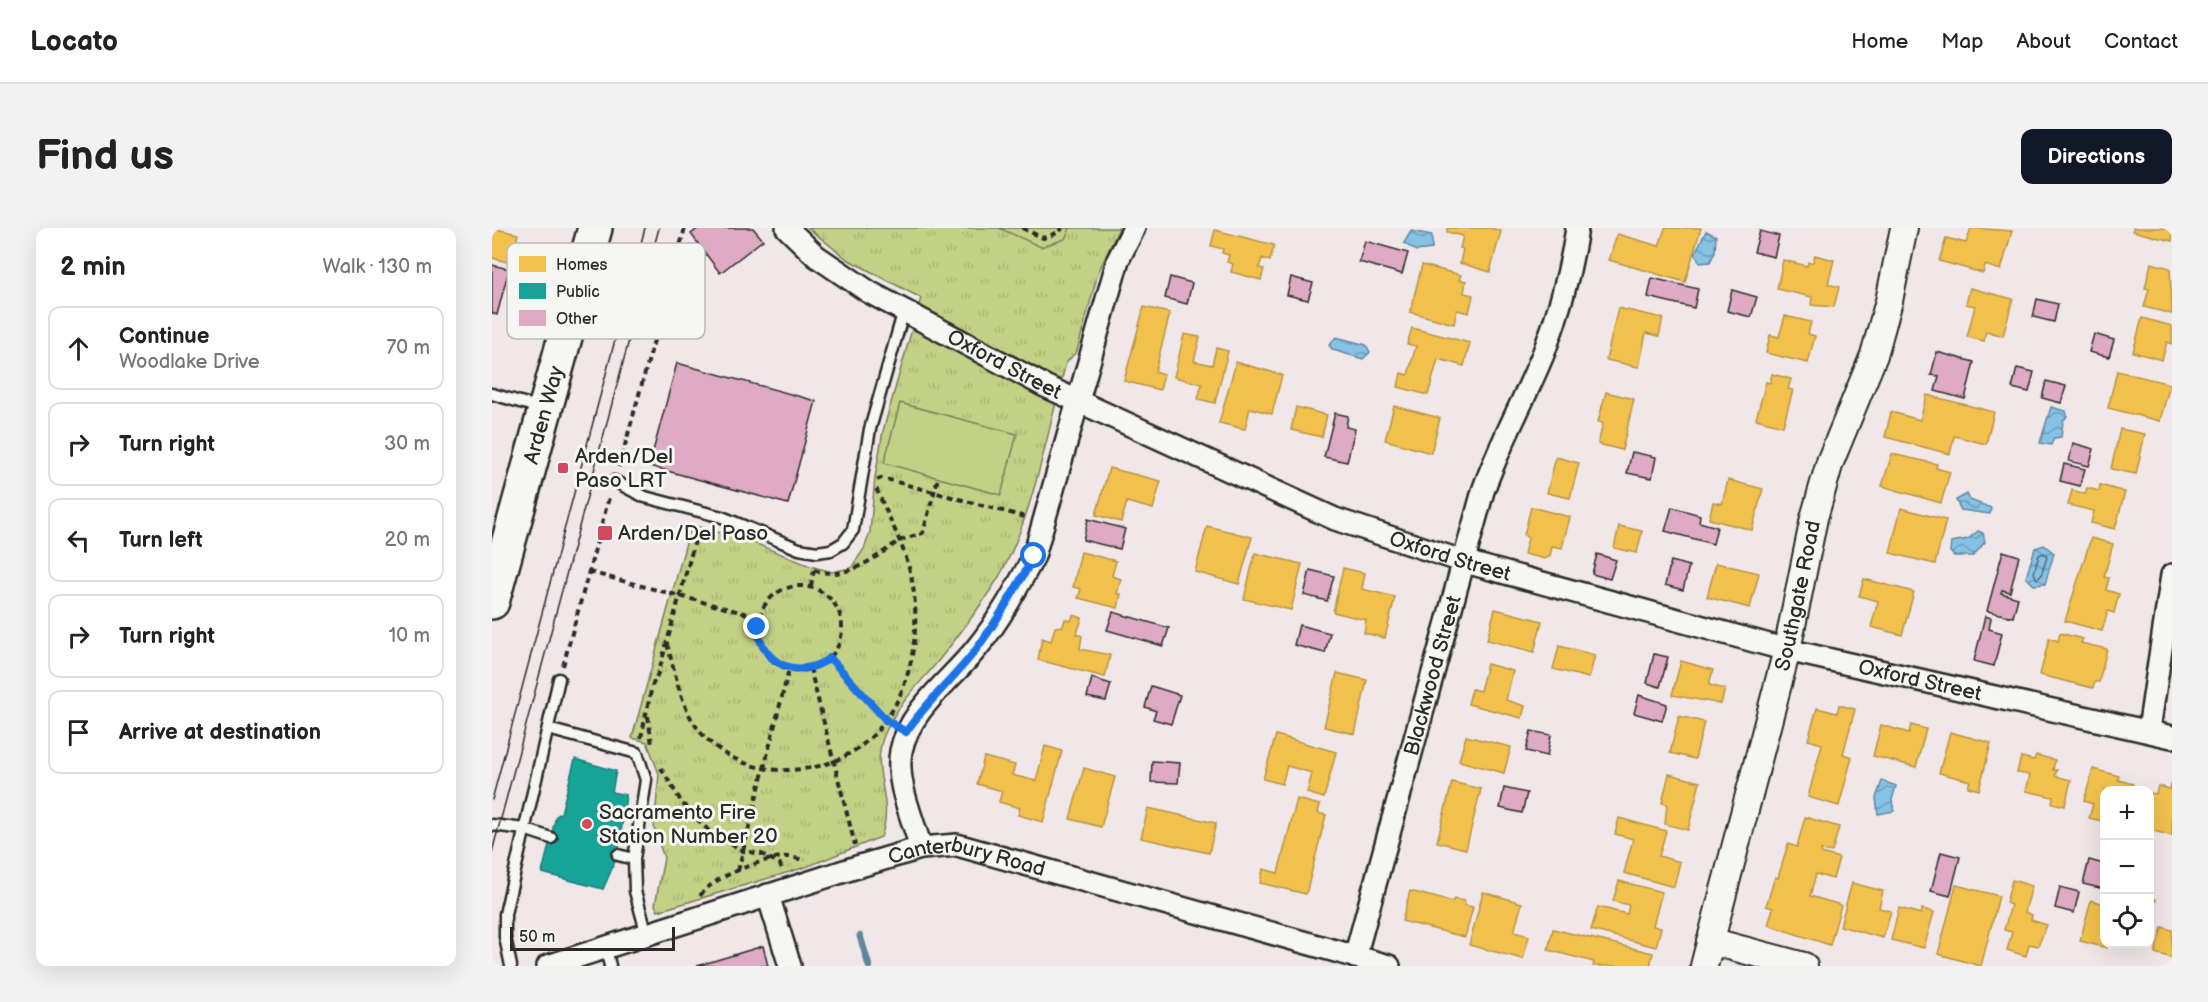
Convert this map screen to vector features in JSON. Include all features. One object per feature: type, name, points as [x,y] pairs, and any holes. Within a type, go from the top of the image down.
[{"type":"main road","name":"Arden Way","points":[[591,243],[595,228]]},
{"type":"main road","name":"Arden Way","points":[[492,602],[566,339]]},
{"type":"street","name":"Oxford Street","points":[[787,228],[837,272],[1077,402],[1335,519],[1462,561],[1787,650],[2172,737]]},
{"type":"street","points":[[921,848],[900,771],[901,752],[906,732],[918,715],[978,648],[1016,590],[1034,556],[1118,260],[1134,228]]},
{"type":"street","name":"Blackwood Street","points":[[1355,957],[1483,491],[1499,447],[1543,353],[1561,302],[1577,228]]},
{"type":"street","name":"Southgate Road","points":[[1704,966],[1787,650],[1814,518],[1830,462],[1874,356],[1889,301],[1904,228]]},
{"type":"street","points":[[2149,730],[2160,642],[2172,575]]},
{"type":"street","name":"Canterbury Road","points":[[548,966],[608,957],[646,935],[701,916],[921,848],[957,845],[1389,966]]},
{"type":"street","points":[[778,892],[790,966]]},
{"type":"street","points":[[1710,941],[1804,966]]},
{"type":"lane","points":[[614,481],[645,497],[722,518],[799,549],[817,552],[831,550],[843,543],[853,530],[870,429],[904,310]]},
{"type":"lane","points":[[492,394],[547,410]]},
{"type":"lane","points":[[511,966],[505,914],[559,679]]},
{"type":"lane","points":[[549,729],[637,753],[646,780],[634,859],[635,891],[646,935]]},
{"type":"lane","points":[[492,825],[524,830],[550,838]]},
{"type":"lane","points":[[618,855],[634,859]]},
{"type":"path","points":[[681,243],[685,228]]},
{"type":"path","points":[[1022,228],[1043,238],[1060,232],[1062,228]]},
{"type":"path","points":[[559,679],[655,339]]},
{"type":"path","points":[[862,479],[873,482],[882,478],[1045,523]]},
{"type":"path","points":[[814,570],[831,574],[863,565],[879,558],[898,542],[923,533],[938,478]]},
{"type":"path","points":[[667,644],[686,708],[699,730],[730,757],[764,768],[797,771],[834,764],[866,744],[886,720],[905,682],[914,633],[913,584],[873,482]]},
{"type":"path","points":[[637,753],[652,686],[667,644],[702,513]]},
{"type":"path","points":[[589,572],[759,617]]},
{"type":"path","points":[[800,585],[821,591],[830,597],[841,616],[840,638],[830,658],[810,669],[789,669],[770,658],[763,649],[759,639],[759,617],[770,597],[789,586],[800,585]]},
{"type":"path","points":[[830,658],[886,720],[906,732]]},
{"type":"path","points":[[738,871],[789,669]]},
{"type":"path","points":[[810,669],[860,866]]},
{"type":"path","points":[[647,714],[655,752]]},
{"type":"path","points":[[657,760],[671,787],[690,813],[711,833],[742,851],[762,854],[780,864],[778,892]]},
{"type":"path","points":[[701,916],[697,901],[703,891],[738,871],[772,860],[783,857],[818,864],[822,879]]},
{"type":"green space","points":[[808,228],[1119,228],[1098,273],[1077,351],[1066,363],[1029,504],[1009,557],[975,613],[902,704],[886,731],[879,758],[885,809],[885,822],[881,837],[806,867],[658,911],[655,905],[664,858],[654,828],[659,774],[647,742],[632,738],[691,525],[747,540],[810,566],[832,572],[851,568],[864,549],[870,532],[875,477],[883,431],[921,298],[847,259]]},
{"type":"green space","points":[[999,228],[1070,228],[1065,239],[1041,247]]},
{"type":"green space","points":[[900,403],[1017,434],[1001,495],[884,463]]},
{"type":"water","points":[[1411,231],[1432,235],[1432,249],[1416,251],[1404,243]]},
{"type":"water","points":[[1706,231],[1716,236],[1715,252],[1710,262],[1700,263],[1695,253]]},
{"type":"water","points":[[1336,337],[1366,345],[1370,352],[1363,359],[1333,350],[1329,345]]},
{"type":"water","points":[[2051,407],[2066,411],[2067,416],[2063,421],[2061,437],[2054,438],[2051,445],[2040,443]]},
{"type":"water","points":[[1967,494],[1970,500],[1991,508],[1990,514],[1961,510],[1956,500]]},
{"type":"water","points":[[1978,531],[1983,533],[1985,542],[1973,556],[1954,556],[1950,552],[1951,542],[1968,539]]},
{"type":"water","points":[[2044,545],[2054,553],[2045,584],[2034,585],[2026,577],[2035,548]]},
{"type":"water","points":[[1882,781],[1896,786],[1892,800],[1894,811],[1878,814],[1876,798]]},
{"type":"building: Homes","points":[[492,228],[518,234],[516,243],[507,243],[507,262],[492,258]]},
{"type":"building: Homes","points":[[1447,228],[1490,228],[1501,231],[1490,272],[1460,263],[1463,236],[1447,232]]},
{"type":"building: Homes","points":[[1665,228],[1701,228],[1685,282],[1609,260],[1617,234],[1659,246]]},
{"type":"building: Homes","points":[[1971,228],[2012,231],[2001,270],[1985,265],[1983,273],[1939,261],[1946,238],[1966,243]]},
{"type":"building: Homes","points":[[2133,228],[2172,228],[2172,241],[2132,231]]},
{"type":"building: Homes","points":[[1215,230],[1274,245],[1270,261],[1262,258],[1259,268],[1264,269],[1261,280],[1231,272],[1233,264],[1227,262],[1229,255],[1222,253],[1223,249],[1211,246]]},
{"type":"building: Homes","points":[[1815,255],[1834,260],[1828,284],[1839,287],[1834,307],[1811,305],[1812,297],[1777,289],[1783,260],[1807,266],[1808,262],[1813,262]]},
{"type":"building: Homes","points":[[2151,263],[2170,268],[2172,314],[2144,307],[2149,289],[2145,288]]},
{"type":"building: Homes","points":[[1422,265],[1461,275],[1459,280],[1466,281],[1464,293],[1473,295],[1469,313],[1457,310],[1454,324],[1410,312]]},
{"type":"building: Homes","points":[[1970,288],[2013,299],[2003,336],[1986,331],[1984,341],[1967,337],[1975,306],[1966,304]]},
{"type":"building: Homes","points":[[1144,307],[1170,313],[1155,372],[1164,374],[1160,390],[1124,381]]},
{"type":"building: Homes","points":[[1618,308],[1663,318],[1659,336],[1646,333],[1639,367],[1606,360]]},
{"type":"building: Homes","points":[[1785,316],[1811,322],[1808,334],[1815,336],[1808,363],[1766,353],[1770,335],[1779,337]]},
{"type":"building: Homes","points":[[2142,318],[2172,326],[2172,344],[2167,342],[2162,360],[2133,352]]},
{"type":"building: Homes","points":[[1412,328],[1470,343],[1464,366],[1438,359],[1428,395],[1398,387],[1401,373],[1408,375],[1416,346],[1407,344]]},
{"type":"building: Homes","points":[[1184,334],[1200,337],[1194,361],[1212,365],[1216,348],[1228,351],[1215,403],[1198,399],[1202,384],[1174,377]]},
{"type":"building: Homes","points":[[1236,362],[1282,375],[1272,414],[1250,408],[1245,429],[1219,423]]},
{"type":"building: Homes","points":[[2117,371],[2170,384],[2160,421],[2108,408]]},
{"type":"building: Homes","points":[[1772,374],[1791,379],[1788,389],[1793,390],[1783,426],[1756,419],[1766,382],[1770,383]]},
{"type":"building: Homes","points":[[1606,392],[1634,399],[1622,450],[1598,444],[1603,423],[1598,422]]},
{"type":"building: Homes","points":[[1927,395],[1994,412],[1986,444],[1954,436],[1950,454],[1885,437],[1891,412],[1920,420]]},
{"type":"building: Homes","points":[[1394,406],[1440,418],[1431,453],[1385,440]]},
{"type":"building: Homes","points":[[1296,407],[1327,415],[1322,437],[1291,430]]},
{"type":"building: Homes","points":[[2120,429],[2145,434],[2136,474],[2111,469]]},
{"type":"building: Homes","points":[[1892,454],[1937,464],[1936,468],[1950,472],[1941,503],[1882,486]]},
{"type":"building: Homes","points":[[1556,457],[1579,463],[1570,498],[1547,493]]},
{"type":"building: Homes","points":[[1109,468],[1161,481],[1153,509],[1127,502],[1121,522],[1096,515]]},
{"type":"building: Homes","points":[[1728,480],[1763,489],[1752,530],[1709,519],[1713,502],[1722,504]]},
{"type":"building: Homes","points":[[2100,485],[2125,492],[2115,529],[2091,523],[2094,511],[2068,505],[2072,490],[2085,494],[2087,488],[2099,491]]},
{"type":"building: Homes","points":[[1531,507],[1570,517],[1562,548],[1552,546],[1550,556],[1545,559],[1524,554],[1528,538],[1524,535]]},
{"type":"building: Homes","points":[[1901,508],[1946,520],[1935,564],[1890,553]]},
{"type":"building: Homes","points":[[1207,526],[1252,537],[1239,584],[1195,572]]},
{"type":"building: Homes","points":[[1619,526],[1642,531],[1637,553],[1614,548]]},
{"type":"building: Homes","points":[[2091,538],[2113,544],[2104,577],[2109,578],[2106,590],[2119,594],[2114,613],[2108,611],[2102,631],[2065,621]]},
{"type":"building: Homes","points":[[1081,552],[1116,561],[1112,576],[1121,579],[1117,594],[1121,594],[1118,608],[1078,598],[1081,589],[1073,587]]},
{"type":"building: Homes","points":[[1255,553],[1302,564],[1291,610],[1244,599]]},
{"type":"building: Homes","points":[[1716,563],[1759,573],[1750,608],[1707,597]]},
{"type":"building: Homes","points":[[1343,568],[1365,573],[1362,589],[1395,597],[1385,638],[1364,633],[1366,620],[1333,612]]},
{"type":"building: Homes","points":[[1864,579],[1914,592],[1902,635],[1871,627],[1878,601],[1859,596]]},
{"type":"building: Homes","points":[[1495,609],[1542,621],[1534,652],[1487,640]]},
{"type":"building: Homes","points":[[1073,615],[1082,618],[1077,634],[1082,636],[1080,649],[1110,655],[1105,677],[1038,660],[1042,638],[1051,641],[1055,627],[1063,626],[1065,619],[1071,621]]},
{"type":"building: Homes","points":[[2060,633],[2083,639],[2081,643],[2107,649],[2099,682],[2095,682],[2093,688],[2040,675],[2049,638],[2058,641]]},
{"type":"building: Homes","points":[[1559,646],[1595,655],[1589,678],[1553,669]]},
{"type":"building: Homes","points":[[1681,661],[1713,670],[1709,685],[1725,689],[1721,704],[1672,695]]},
{"type":"building: Homes","points":[[1487,664],[1513,671],[1506,700],[1525,706],[1522,718],[1468,704],[1472,689],[1480,691]]},
{"type":"building: Homes","points":[[1337,673],[1367,680],[1355,734],[1324,727]]},
{"type":"building: Homes","points":[[1839,705],[1855,709],[1843,754],[1852,757],[1839,806],[1808,797],[1822,744],[1808,740],[1817,708],[1837,713]]},
{"type":"building: Homes","points":[[1679,716],[1704,722],[1695,759],[1670,753]]},
{"type":"building: Homes","points":[[1881,725],[1909,733],[1911,725],[1926,729],[1916,767],[1873,756]]},
{"type":"building: Homes","points":[[1950,732],[1991,743],[1979,790],[1968,787],[1970,781],[1939,773]]},
{"type":"building: Homes","points":[[1276,735],[1336,752],[1324,798],[1307,793],[1312,773],[1287,766],[1282,784],[1263,779]]},
{"type":"building: Homes","points":[[1466,736],[1511,747],[1504,773],[1459,761]]},
{"type":"building: Homes","points":[[1045,746],[1062,751],[1043,822],[1018,815],[1020,808],[999,802],[1002,791],[977,784],[984,757],[1015,765],[1012,775],[1036,781]]},
{"type":"building: Homes","points":[[2036,755],[2055,760],[2053,770],[2057,770],[2055,776],[2071,780],[2065,806],[2052,803],[2053,797],[2026,791],[2030,775],[2017,773],[2021,757],[2034,760]]},
{"type":"building: Homes","points":[[1084,768],[1115,777],[1101,827],[1070,819]]},
{"type":"building: Homes","points":[[2093,769],[2119,776],[2118,780],[2133,784],[2132,786],[2100,786],[2100,821],[2089,818],[2093,804],[2084,801]]},
{"type":"building: Homes","points":[[1669,774],[1700,782],[1688,830],[1665,824],[1667,804],[1662,803]]},
{"type":"building: Homes","points":[[1452,782],[1481,789],[1466,849],[1437,842]]},
{"type":"building: Homes","points":[[2172,784],[2172,836],[2154,831],[2154,794],[2156,794],[2158,786],[2170,789]]},
{"type":"building: Homes","points":[[1297,799],[1320,805],[1318,813],[1326,815],[1306,894],[1260,883],[1263,869],[1278,873]]},
{"type":"building: Homes","points":[[1148,808],[1216,823],[1209,853],[1141,838]]},
{"type":"building: Homes","points":[[1805,817],[1839,827],[1832,852],[1821,850],[1821,853],[1839,858],[1833,879],[1816,874],[1810,896],[1841,905],[1830,945],[1768,925],[1773,908],[1766,906],[1775,877],[1778,878],[1788,844],[1797,847]]},
{"type":"building: Homes","points":[[1619,818],[1666,831],[1659,856],[1680,862],[1674,887],[1624,873],[1633,839],[1615,834]]},
{"type":"building: Homes","points":[[2012,880],[2032,886],[2025,912],[2032,915],[2031,920],[2047,925],[2038,946],[2029,944],[2026,956],[2007,950],[2012,932],[2004,930],[2011,905],[2006,903]]},
{"type":"building: Homes","points":[[1619,881],[1662,892],[1653,926],[1661,928],[1656,947],[1591,930],[1598,907],[1627,914],[1629,905],[1613,901]]},
{"type":"building: Homes","points":[[1852,883],[1883,891],[1879,908],[1891,911],[1883,938],[1840,926]]},
{"type":"building: Homes","points":[[1956,885],[1999,896],[1981,966],[1938,954]]},
{"type":"building: Homes","points":[[1410,891],[1452,902],[1454,899],[1465,901],[1464,905],[1473,907],[1465,937],[1402,921]]},
{"type":"building: Homes","points":[[1483,892],[1522,903],[1514,932],[1529,936],[1523,959],[1469,945]]},
{"type":"building: Homes","points":[[2091,900],[2100,903],[2100,946],[2080,941]]},
{"type":"building: Homes","points":[[1899,908],[1921,914],[1922,909],[1934,912],[1924,948],[1891,940]]},
{"type":"building: Homes","points":[[2162,927],[2172,930],[2172,958],[2155,953]]},
{"type":"building: Homes","points":[[1553,929],[1653,953],[1650,966],[1593,966],[1594,962],[1548,950]]},
{"type":"building: Public","name":"Sacramento Fire Station Number 20","points":[[575,759],[616,771],[612,792],[626,795],[618,855],[603,889],[542,873],[556,816],[561,813]]},
{"type":"building: Other","points":[[699,228],[753,228],[763,240],[720,273],[705,253],[705,243],[698,243],[691,234]]},
{"type":"building: Other","points":[[1760,231],[1779,236],[1774,257],[1754,252]]},
{"type":"building: Other","points":[[1365,241],[1408,253],[1402,274],[1359,262]]},
{"type":"building: Other","points":[[492,265],[507,269],[507,277],[497,315],[492,313]]},
{"type":"building: Other","points":[[1170,277],[1192,283],[1187,304],[1165,298]]},
{"type":"building: Other","points":[[1291,277],[1313,283],[1308,300],[1287,295]]},
{"type":"building: Other","points":[[1652,278],[1698,289],[1694,308],[1648,297]]},
{"type":"building: Other","points":[[1732,290],[1757,297],[1751,317],[1727,311]]},
{"type":"building: Other","points":[[2037,299],[2058,304],[2054,322],[2033,317]]},
{"type":"building: Other","points":[[2094,334],[2114,340],[2109,357],[2089,352]]},
{"type":"building: Other","points":[[1937,352],[1974,362],[1965,399],[1935,391],[1939,376],[1931,375]]},
{"type":"building: Other","points":[[677,363],[816,401],[788,504],[649,466]]},
{"type":"building: Other","points":[[2017,368],[2034,372],[2029,392],[2012,388]]},
{"type":"building: Other","points":[[2046,381],[2066,386],[2061,403],[2042,398]]},
{"type":"building: Other","points":[[1335,413],[1348,416],[1346,427],[1355,429],[1347,462],[1324,457]]},
{"type":"building: Other","points":[[2073,443],[2094,449],[2089,466],[2069,461]]},
{"type":"building: Other","points":[[1632,452],[1656,457],[1652,478],[1627,473]]},
{"type":"building: Other","points":[[2064,464],[2085,469],[2080,486],[2060,481]]},
{"type":"building: Other","points":[[1672,507],[1700,515],[1699,522],[1717,527],[1713,544],[1665,531]]},
{"type":"building: Other","points":[[1088,519],[1125,529],[1120,549],[1083,540]]},
{"type":"building: Other","points":[[2003,551],[2019,556],[2010,592],[2002,590],[2001,593],[2018,598],[2013,617],[1987,611]]},
{"type":"building: Other","points":[[1597,554],[1616,560],[1610,579],[1592,574]]},
{"type":"building: Other","points":[[1671,561],[1689,566],[1683,590],[1665,585]]},
{"type":"building: Other","points":[[1310,570],[1334,576],[1327,601],[1304,595]]},
{"type":"building: Other","points":[[1113,612],[1169,628],[1163,646],[1107,630]]},
{"type":"building: Other","points":[[1985,616],[1991,618],[1989,629],[2002,633],[1994,666],[1974,661]]},
{"type":"building: Other","points":[[1299,625],[1330,633],[1325,653],[1294,645]]},
{"type":"building: Other","points":[[1654,654],[1668,657],[1660,687],[1647,683]]},
{"type":"building: Other","points":[[1092,678],[1111,684],[1106,701],[1087,697]]},
{"type":"building: Other","points":[[1151,686],[1180,695],[1171,724],[1153,719],[1156,711],[1145,707]]},
{"type":"building: Other","points":[[1639,695],[1667,704],[1662,721],[1634,713]]},
{"type":"building: Other","points":[[1531,731],[1551,735],[1547,756],[1526,751]]},
{"type":"building: Other","points":[[1152,761],[1180,763],[1178,783],[1151,782]]},
{"type":"building: Other","points":[[1504,788],[1527,793],[1522,813],[1500,808]]},
{"type":"building: Other","points":[[1941,852],[1960,857],[1950,896],[1931,891]]},
{"type":"building: Other","points":[[2089,860],[2100,863],[2100,888],[2083,884]]},
{"type":"building: Other","points":[[2060,887],[2079,892],[2074,913],[2055,908]]},
{"type":"building: Other","points":[[763,946],[768,966],[697,966]]},
{"type":"waterway","points":[[860,936],[869,966]]},
{"type":"tram line","points":[[641,243],[645,228]]},
{"type":"tram line","points":[[655,243],[659,228]]},
{"type":"tram line","points":[[492,800],[615,339]]},
{"type":"tram line","points":[[492,852],[629,339]]},
{"type":"place","name":"Arden/Del Paso LRT","points":[[563,468]]},
{"type":"place","name":"Arden/Del Paso","points":[[605,533]]},
{"type":"place","name":"Sacramento Fire Station Number 20","points":[[587,824]]},
{"type":"route","points":[[757,627],[763,649],[770,658],[789,669],[800,670],[810,669],[830,658],[886,720],[906,732],[918,715],[978,648],[1016,590],[1034,556]]}]
